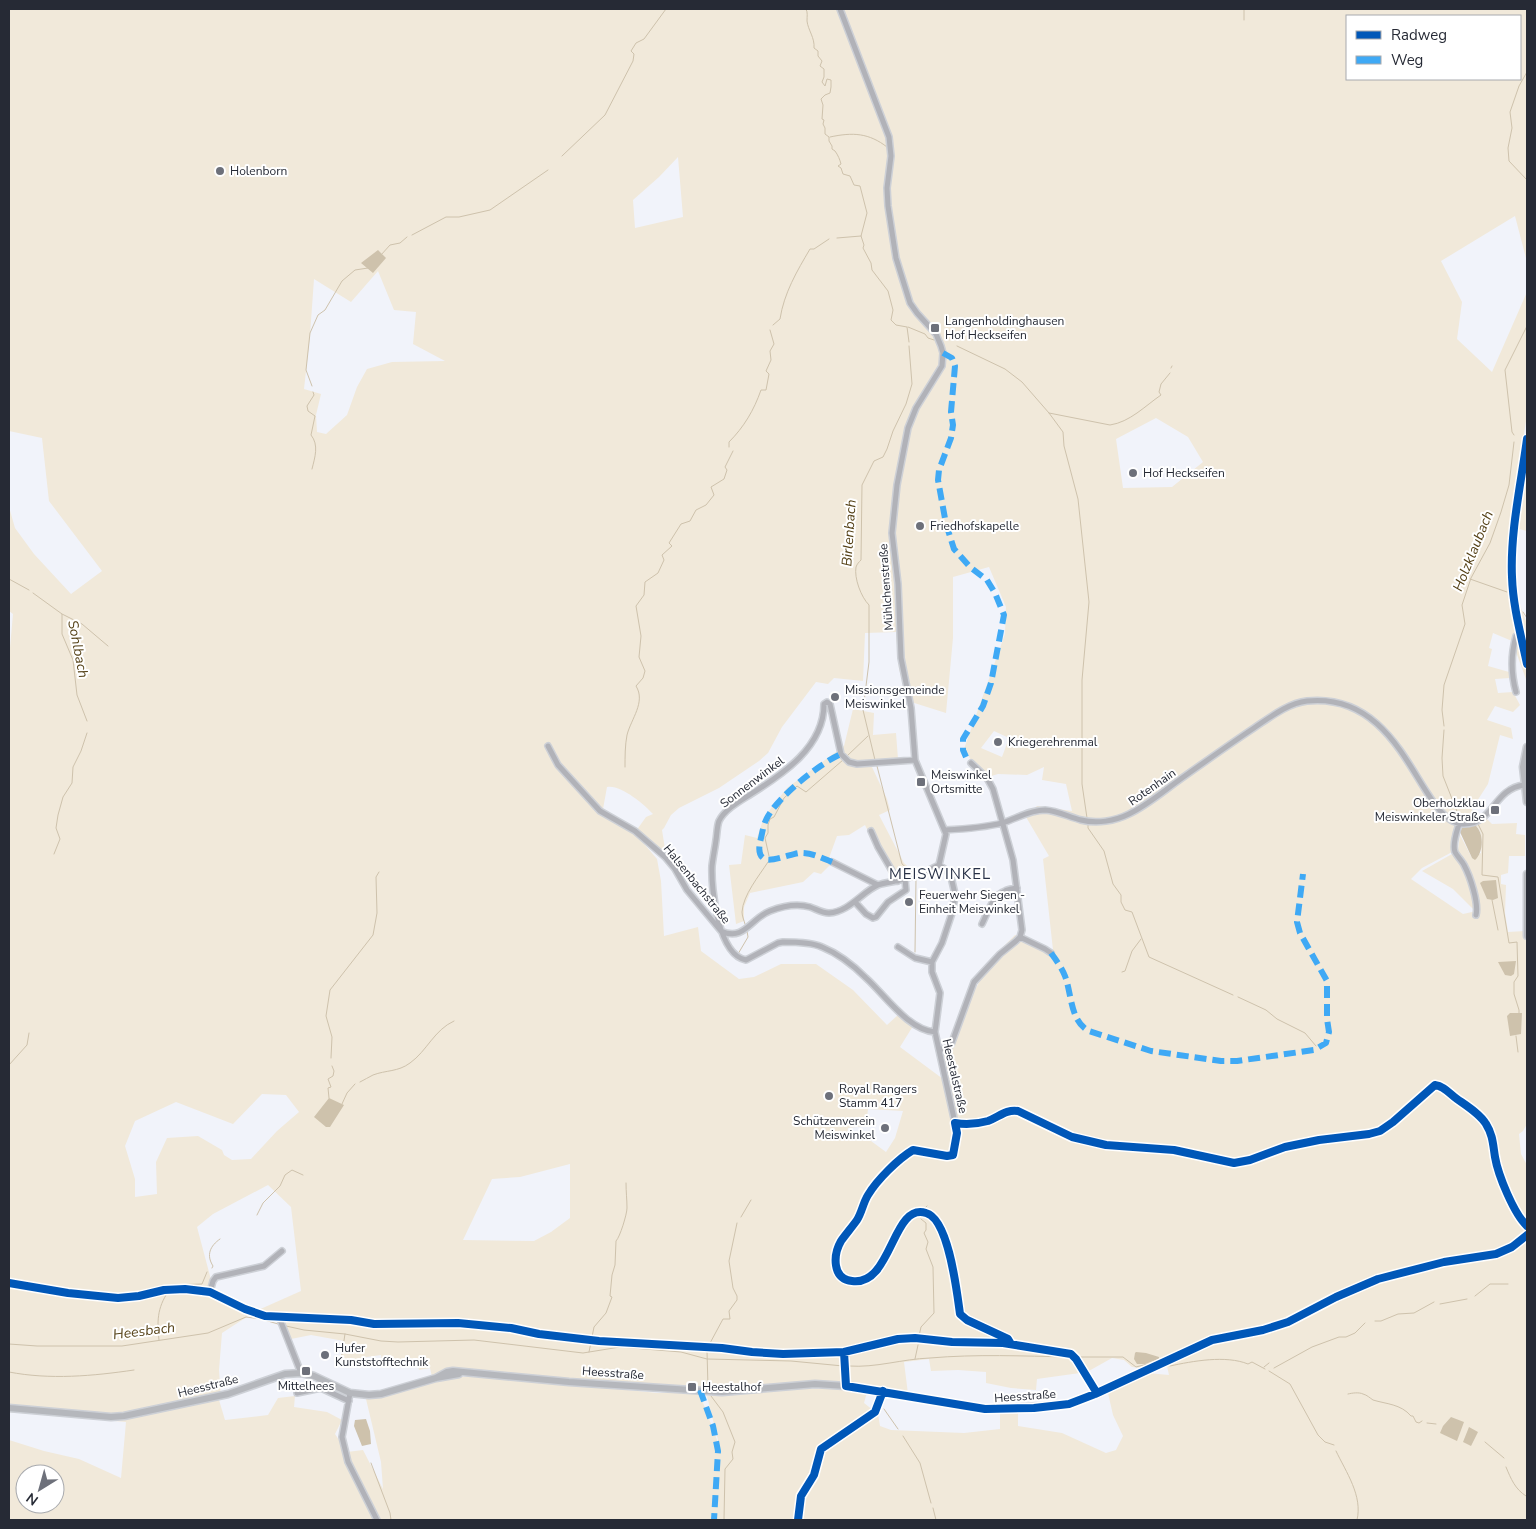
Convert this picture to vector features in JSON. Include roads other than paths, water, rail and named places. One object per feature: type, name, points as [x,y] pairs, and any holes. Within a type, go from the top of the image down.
[{"type":"main road","points":[[1527,439],[1512,555],[1512,587],[1524,634],[1527,664]]},
{"type":"main road","points":[[1527,747],[1523,767],[1527,802]]},
{"type":"main road","points":[[1527,874],[1527,936]]},
{"type":"main road","name":"Heesstraße","points":[[9,1408],[111,1417],[124,1416],[228,1394],[281,1374],[301,1373],[318,1377],[350,1393],[363,1395],[381,1394],[436,1378],[464,1373],[722,1392],[815,1384],[846,1386],[996,1410],[1068,1404],[1095,1394],[1212,1340],[1264,1330],[1297,1318],[1336,1297],[1378,1279],[1444,1262],[1496,1254],[1512,1247],[1527,1235]]},
{"type":"street","name":"Mühlchenstraße","points":[[840,9],[889,137],[891,156],[887,188],[888,206],[892,244],[900,274],[910,303],[917,314],[936,334],[942,346],[942,366],[916,408],[908,428],[897,485],[893,541],[898,584],[900,658],[911,708],[915,760],[945,830]]},
{"type":"street","points":[[1516,692],[1511,674],[1514,641],[1516,636],[1524,634]]},
{"type":"street","name":"Rotenhain","points":[[945,830],[1003,823],[1038,810],[1051,811],[1090,822],[1110,821],[1129,814],[1268,718],[1306,701],[1338,704],[1360,710],[1378,724],[1397,745],[1444,815],[1459,824]]},
{"type":"street","name":"Sonnenwinkel","points":[[721,931],[712,867],[719,822],[739,802],[787,770],[810,745],[818,732],[824,714],[825,703],[828,702],[830,704],[841,754],[849,762],[857,764],[915,760]]},
{"type":"street","name":"Halsenbachstraße","points":[[548,746],[558,765],[600,811],[630,828],[665,857],[675,869],[687,890],[721,931],[727,934],[737,934],[746,929],[766,912],[792,905],[802,905],[828,913],[836,911],[855,902],[878,885],[905,879],[939,865]]},
{"type":"street","points":[[939,1049],[945,1049],[951,1045],[974,982],[1000,954],[1020,937],[1022,930],[1013,860],[994,789],[987,778],[971,763]]},
{"type":"street","points":[[1476,915],[1477,907],[1470,879],[1455,852],[1456,834],[1459,824],[1474,823],[1483,818],[1510,788],[1524,784]]},
{"type":"street","points":[[898,947],[915,958],[932,962],[942,943],[955,900],[951,877],[939,865],[945,844],[945,830]]},
{"type":"street","points":[[870,831],[898,881]]},
{"type":"street","points":[[832,862],[878,885]]},
{"type":"street","points":[[855,902],[866,914],[874,918],[888,902],[906,890],[905,879]]},
{"type":"street","points":[[982,924],[988,911],[1000,894],[1003,891],[1017,888]]},
{"type":"street","points":[[721,931],[724,941],[734,955],[746,960],[783,942],[825,948],[866,977],[914,1024],[926,1031],[935,1032]]},
{"type":"street","points":[[1020,937],[1051,953]]},
{"type":"street","name":"Heestalstraße","points":[[932,962],[932,972],[940,993],[935,1032],[955,1123]]},
{"type":"street","points":[[282,1251],[264,1266],[216,1277],[210,1292],[255,1313],[279,1317],[301,1373]]},
{"type":"street","points":[[297,1393],[321,1388],[349,1401]]},
{"type":"street","points":[[350,1393],[342,1437],[348,1462],[377,1520]]},
{"type":"waterway","points":[[562,156],[605,115],[633,61],[634,54],[631,51],[636,43],[644,39],[666,9]]},
{"type":"waterway","name":"Birlenbach","points":[[806,9],[814,48],[818,51],[818,56],[822,61],[820,66],[824,69],[822,82],[825,86],[827,79],[831,80],[830,93],[821,99],[825,134],[829,137],[832,149],[839,158],[841,164],[838,166],[843,174],[850,176],[854,185],[860,186],[867,213],[861,236],[863,248],[871,263],[872,270],[888,291],[893,310],[891,320],[896,325],[907,327],[909,342]]},
{"type":"waterway","points":[[1244,9],[1244,20]]},
{"type":"waterway","name":"Holzklaubach","points":[[1527,72],[1519,86],[1510,112],[1512,128],[1508,148],[1509,161],[1527,180]]},
{"type":"waterway","points":[[830,137],[846,134],[867,136],[887,147]]},
{"type":"waterway","points":[[412,235],[446,217],[459,217],[490,210],[548,170]]},
{"type":"waterway","points":[[837,238],[861,236]]},
{"type":"waterway","points":[[381,255],[390,245],[400,243],[407,237]]},
{"type":"waterway","points":[[773,325],[780,319],[788,291],[810,249],[814,249],[829,239]]},
{"type":"waterway","points":[[312,386],[306,370],[310,333],[318,315],[325,310],[342,281],[355,270],[368,268]]},
{"type":"waterway","name":"Holzklaubach","points":[[1514,435],[1512,432],[1505,370],[1527,326]]},
{"type":"waterway","points":[[908,327],[934,340]]},
{"type":"waterway","points":[[729,447],[729,442],[748,418],[761,390],[766,390],[769,374],[766,371],[771,360],[770,351],[774,344],[770,330]]},
{"type":"waterway","name":"Birlenbach","points":[[875,760],[863,710],[869,662],[869,605],[863,597],[856,576],[856,566],[861,560],[862,485],[874,461],[883,457],[906,404],[912,384],[909,346]]},
{"type":"waterway","points":[[957,346],[1005,369],[1022,382],[1063,432],[1064,446],[1078,499],[1089,602],[1082,680],[1082,784],[1087,818]]},
{"type":"waterway","points":[[1049,413],[1110,425],[1124,421],[1161,395],[1159,392],[1161,384],[1170,373]]},
{"type":"waterway","points":[[312,469],[316,447],[311,435],[315,416],[308,411],[307,406],[314,395],[313,392]]},
{"type":"waterway","name":"Holzklaubach","points":[[1444,726],[1442,710],[1444,685],[1465,624],[1462,605],[1471,578],[1490,543],[1501,512],[1509,485],[1514,442]]},
{"type":"waterway","points":[[625,767],[627,735],[639,704],[639,692],[636,686],[643,678],[645,671],[639,657],[641,636],[636,606],[644,595],[645,582],[658,573],[664,560],[662,555],[672,546],[669,543],[681,524],[690,521],[696,510],[706,505],[714,495],[711,487],[724,479],[727,470],[725,467],[733,451]]},
{"type":"waterway","name":"Sohlbach","points":[[9,579],[29,590]]},
{"type":"waterway","points":[[1470,579],[1507,592]]},
{"type":"waterway","name":"Sohlbach","points":[[33,593],[62,614],[62,634],[73,660],[77,695],[87,721]]},
{"type":"waterway","points":[[1523,612],[1527,618]]},
{"type":"waterway","points":[[62,614],[82,624],[108,646]]},
{"type":"waterway","name":"Holzklaubach","points":[[1444,730],[1443,776],[1458,814],[1471,817]]},
{"type":"waterway","name":"Sohlbach","points":[[54,854],[60,839],[56,828],[58,815],[63,797],[72,783],[73,767],[87,733]]},
{"type":"waterway","points":[[847,756],[868,736]]},
{"type":"waterway","points":[[769,856],[765,838],[768,833],[768,825],[784,798],[797,786],[806,792],[843,760]]},
{"type":"waterway","name":"Birlenbach","points":[[877,766],[902,864],[913,873]]},
{"type":"waterway","name":"Holzklaubach","points":[[1478,824],[1483,834],[1482,875],[1498,877],[1509,943],[1517,942],[1518,976],[1514,982],[1514,994],[1519,1014]]},
{"type":"waterway","points":[[1088,825],[1088,828],[1104,851],[1113,884],[1121,895],[1121,902],[1125,910],[1132,912],[1149,957],[1233,995]]},
{"type":"waterway","points":[[745,924],[742,912],[745,899],[768,862]]},
{"type":"waterway","points":[[331,1058],[332,1037],[326,1016],[330,990],[373,935],[377,913],[376,877],[379,872]]},
{"type":"waterway","name":"Birlenbach","points":[[915,952],[916,879]]},
{"type":"waterway","points":[[1492,900],[1498,930]]},
{"type":"waterway","points":[[738,954],[748,937],[747,931]]},
{"type":"waterway","points":[[1122,972],[1125,971],[1132,951],[1141,939]]},
{"type":"waterway","points":[[1238,997],[1266,1010],[1277,1019],[1305,1033],[1316,1046]]},
{"type":"waterway","points":[[360,1082],[373,1075],[401,1068],[410,1063],[441,1030],[454,1021]]},
{"type":"waterway","points":[[9,1065],[27,1045],[29,1033]]},
{"type":"waterway","name":"Holzklaubach","points":[[1516,1036],[1518,1052]]},
{"type":"waterway","points":[[329,1098],[328,1088],[331,1087],[328,1079],[333,1076],[332,1066]]},
{"type":"waterway","points":[[342,1104],[347,1093],[355,1084]]},
{"type":"waterway","points":[[257,1215],[263,1203],[280,1186],[285,1175],[292,1170],[303,1175]]},
{"type":"waterway","points":[[589,1352],[594,1327],[606,1313],[612,1297],[610,1296],[615,1265],[616,1241],[627,1211],[626,1183]]},
{"type":"waterway","points":[[741,1217],[751,1200]]},
{"type":"waterway","points":[[924,1209],[927,1206]]},
{"type":"waterway","points":[[919,1336],[921,1327],[934,1313],[933,1267],[926,1249],[928,1242],[924,1233],[926,1223],[921,1219]]},
{"type":"waterway","points":[[709,1345],[723,1319],[730,1319],[729,1311],[737,1300],[733,1288],[729,1261],[737,1223]]},
{"type":"waterway","points":[[212,1268],[210,1251],[220,1239]]},
{"type":"waterway","points":[[173,1285],[202,1284],[207,1272]]},
{"type":"waterway","points":[[1475,1296],[1490,1284],[1508,1284]]},
{"type":"waterway","points":[[159,1340],[159,1315],[164,1298],[168,1292]]},
{"type":"waterway","points":[[1440,1304],[1467,1299]]},
{"type":"waterway","points":[[1375,1321],[1381,1321],[1398,1314],[1414,1313],[1434,1302]]},
{"type":"waterway","name":"Heesbach","points":[[9,1344],[37,1346],[122,1346],[208,1333],[246,1317],[278,1324]]},
{"type":"waterway","points":[[1274,1368],[1312,1347],[1355,1333],[1365,1323]]},
{"type":"waterway","name":"Heesbach","points":[[286,1326],[381,1341],[474,1340],[583,1353],[620,1347],[681,1352],[707,1359],[791,1361],[843,1366]]},
{"type":"waterway","points":[[341,1360],[345,1334]]},
{"type":"waterway","points":[[915,1359],[918,1345]]},
{"type":"waterway","points":[[707,1351],[708,1387]]},
{"type":"waterway","name":"Heesbach","points":[[849,1366],[869,1366],[920,1359],[965,1356],[1069,1357]]},
{"type":"waterway","name":"Heesbach","points":[[1079,1357],[1123,1357],[1136,1367],[1159,1361]]},
{"type":"waterway","name":"Heesbach","points":[[1170,1366],[1220,1359],[1248,1364],[1252,1362],[1265,1369]]},
{"type":"waterway","points":[[1264,1367],[1269,1363]]},
{"type":"waterway","points":[[9,1372],[40,1376],[72,1376],[134,1370]]},
{"type":"waterway","name":"Heesbach","points":[[1269,1371],[1290,1384],[1318,1435],[1325,1442],[1334,1445]]},
{"type":"waterway","points":[[1348,1394],[1364,1394],[1373,1400],[1403,1409],[1413,1416],[1416,1422],[1422,1421]]},
{"type":"waterway","points":[[711,1396],[723,1412],[735,1442],[732,1452],[733,1459],[725,1469],[724,1520]]},
{"type":"waterway","points":[[884,1409],[898,1429]]},
{"type":"waterway","points":[[1427,1423],[1436,1424]]},
{"type":"waterway","points":[[903,1436],[920,1463],[931,1503]]},
{"type":"waterway","points":[[1485,1442],[1504,1458]]},
{"type":"waterway","name":"Heesbach","points":[[1336,1451],[1356,1493],[1358,1502],[1357,1520]]},
{"type":"waterway","points":[[371,1463],[391,1520]]},
{"type":"waterway","points":[[1506,1467],[1516,1487],[1526,1496]]},
{"type":"waterway","points":[[933,1508],[936,1520]]},
{"type":"place","name":"Holenborn","points":[[220,171]]},
{"type":"place","name":"Langenholdinghausen Hof Heckseifen","points":[[935,328]]},
{"type":"place","name":"Hof Heckseifen","points":[[1133,473]]},
{"type":"place","name":"Friedhofskapelle","points":[[920,526]]},
{"type":"place","name":"Missionsgemeinde Meiswinkel","points":[[835,697]]},
{"type":"place","name":"Kriegerehrenmal","points":[[998,742]]},
{"type":"place","name":"Meiswinkel Ortsmitte","points":[[921,782]]},
{"type":"place","name":"Oberholzklau Meiswinkeler Straße","points":[[1495,810]]},
{"type":"place","name":"Feuerwehr Siegen - Einheit Meiswinkel","points":[[909,902]]},
{"type":"place","name":"Royal Rangers Stamm 417","points":[[829,1096]]},
{"type":"place","name":"Schützenverein Meiswinkel","points":[[885,1128]]},
{"type":"place","name":"Hufer Kunststofftechnik","points":[[325,1355]]},
{"type":"place","name":"Mittelhees","points":[[306,1371]]},
{"type":"place","name":"Heestalhof","points":[[692,1387]]},
{"type":"district","name":"MEISWINKEL","points":[[940,874]]}]
